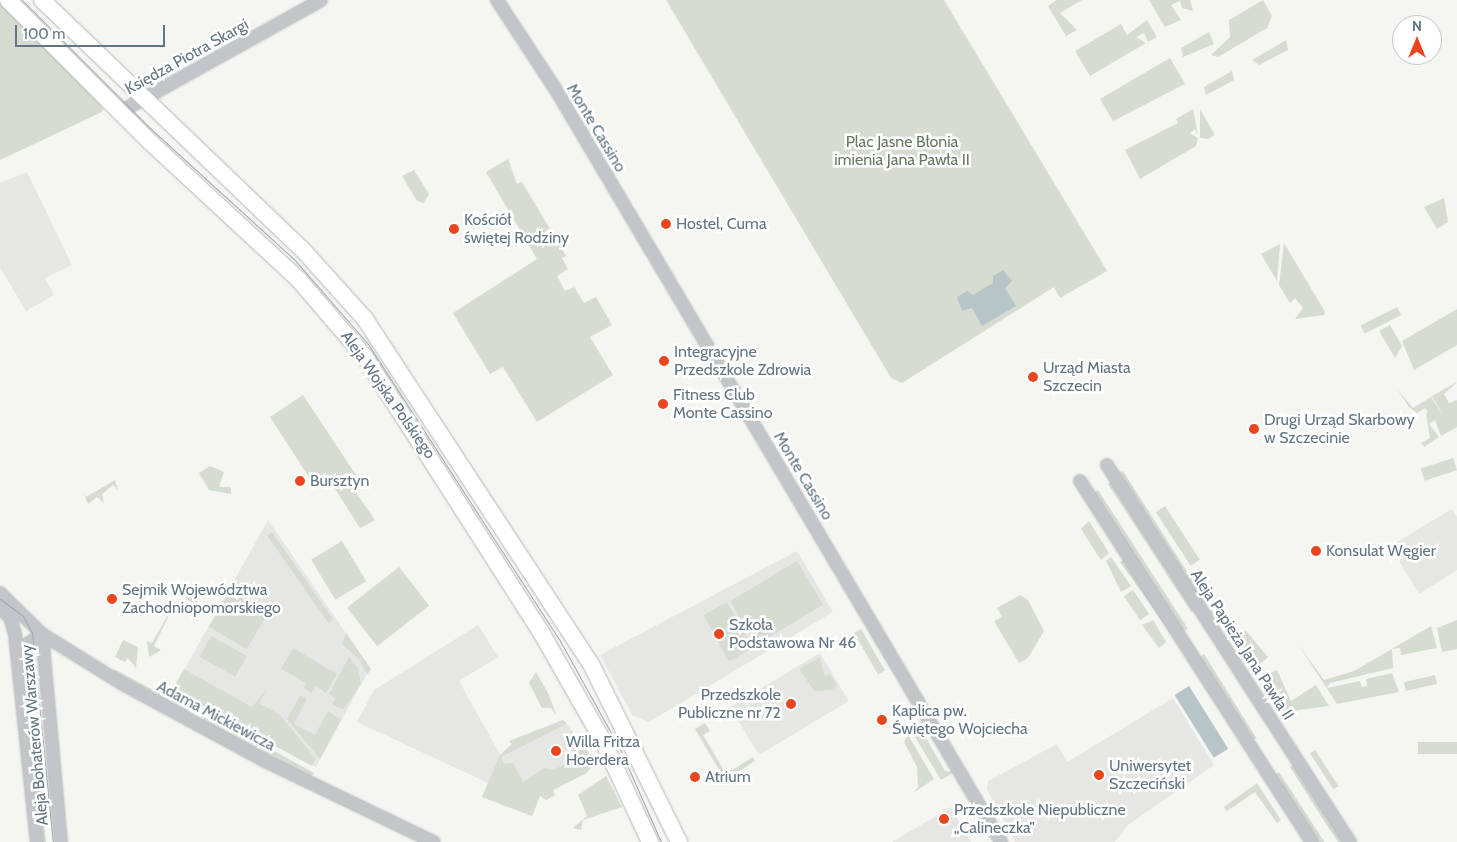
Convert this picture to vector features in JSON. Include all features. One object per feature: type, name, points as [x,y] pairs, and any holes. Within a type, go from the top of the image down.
[{"type":"main road","name":"Aleja Wojska Polskiego","points":[[8,0],[120,112],[299,280],[372,366],[546,640],[602,739],[650,842]]},
{"type":"main road","name":"Aleja Wojska Polskiego","points":[[42,0],[144,101],[302,249],[391,355],[591,664],[679,842]]},
{"type":"street","name":"Księdza Piotra Skargi","points":[[120,112],[144,101],[321,0]]},
{"type":"street","name":"Monte Cassino","points":[[497,0],[556,90],[1001,842]]},
{"type":"street","name":"Aleja Papieża Jana Pawła II","points":[[1107,465],[1350,842]]},
{"type":"street","points":[[1080,480],[1312,842]]},
{"type":"street","name":"Adama Mickiewicza","points":[[1,592],[42,634],[265,761],[433,842]]},
{"type":"street","name":"Aleja Bohaterów Warszawy","points":[[0,608],[13,624],[37,842]]},
{"type":"street","name":"Aleja Bohaterów Warszawy","points":[[18,663],[22,650],[42,634]]},
{"type":"street","name":"Aleja Bohaterów Warszawy","points":[[42,634],[61,842]]},
{"type":"shaded area","points":[[27,172],[72,265],[45,278],[54,295],[26,311],[0,267],[0,183]]},
{"type":"shaded area","points":[[1003,270],[1012,281],[1005,288],[1016,306],[982,326],[972,308],[962,311],[957,297],[967,291],[973,295],[993,283],[993,276]]},
{"type":"shaded area","points":[[1452,509],[1457,517],[1457,570],[1419,594],[1390,546]]},
{"type":"shaded area","points":[[268,520],[370,668],[316,767],[173,690]]},
{"type":"shaded area","name":"Szkoła Podstawowa Nr 46","points":[[797,551],[833,612],[649,722],[632,715],[600,655]]},
{"type":"shaded area","points":[[478,625],[498,657],[459,681],[501,756],[567,724],[596,763],[585,774],[553,790],[555,795],[546,800],[540,796],[532,816],[482,797],[488,783],[357,722],[374,690]]},
{"type":"shaded area","name":"Przedszkole Publiczne nr 72","points":[[820,653],[849,701],[759,755],[730,707]]},
{"type":"shaded area","points":[[1189,686],[1228,749],[1214,758],[1175,695]]},
{"type":"shaded area","name":"Uniwersytet Szczeciński","points":[[1173,698],[1214,765],[1128,825],[1115,842],[1015,842],[987,789],[988,781],[1057,744],[1067,762]]},
{"type":"shaded area","name":"Przedszkole Niepubliczne „Calineczka”","points":[[951,807],[971,842],[892,842],[909,832]]},
{"type":"green space","points":[[0,0],[103,108],[102,112],[0,160]]},
{"type":"green space","name":"Plac Jasne Błonia imienia Jana Pawła II","points":[[666,0],[944,0],[1107,271],[1060,298],[1054,287],[902,383],[891,378]]},
{"type":"green space","points":[[1057,0],[1082,0],[1060,13],[1077,30],[1066,36],[1048,6]]},
{"type":"green space","points":[[1149,0],[1190,0],[1193,11],[1182,8],[1180,1],[1171,5],[1181,20],[1165,27]]},
{"type":"green space","points":[[1263,0],[1272,16],[1267,28],[1218,57],[1211,55],[1230,37],[1229,20]]},
{"type":"green space","points":[[1147,20],[1157,37],[1148,42],[1144,33],[1136,37],[1146,43],[1090,76],[1075,51],[1121,24],[1127,35]]},
{"type":"green space","points":[[1209,32],[1214,44],[1183,57],[1181,48]]},
{"type":"green space","points":[[1286,40],[1288,50],[1259,65],[1252,60]]},
{"type":"green space","points":[[1170,58],[1185,84],[1113,121],[1100,99]]},
{"type":"green space","points":[[1232,71],[1234,80],[1206,95],[1204,87]]},
{"type":"green space","points":[[1193,109],[1198,135],[1195,129],[1190,133],[1198,138],[1196,146],[1140,179],[1125,150],[1178,123],[1176,119]]},
{"type":"green space","points":[[1200,109],[1215,135],[1208,139],[1200,138]]},
{"type":"green space","points":[[508,159],[517,184],[522,182],[566,256],[562,258],[568,269],[557,276],[565,291],[574,287],[584,303],[596,297],[612,325],[590,337],[613,375],[537,422],[503,367],[490,374],[453,313],[537,259],[486,172]]},
{"type":"green space","points":[[414,170],[429,194],[424,203],[417,201],[402,176]]},
{"type":"green space","points":[[1444,198],[1448,222],[1437,229],[1424,207]]},
{"type":"green space","points":[[1284,243],[1325,312],[1324,315],[1295,319],[1303,308],[1295,298],[1290,303],[1279,285]]},
{"type":"green space","points":[[1280,244],[1277,281],[1261,254]]},
{"type":"green space","points":[[1397,307],[1401,315],[1365,334],[1360,326]]},
{"type":"green space","points":[[1457,309],[1457,345],[1414,370],[1402,341]]},
{"type":"green space","points":[[1390,325],[1402,346],[1395,358],[1379,331]]},
{"type":"green space","points":[[1457,382],[1444,394],[1449,403],[1457,400],[1457,427],[1441,436],[1435,420],[1429,424],[1439,437],[1424,447],[1421,443],[1430,438],[1426,414],[1428,412],[1425,408],[1417,413],[1409,407],[1397,389],[1413,408],[1431,397],[1443,415],[1432,396]]},
{"type":"green space","points":[[303,395],[358,478],[350,484],[375,520],[360,528],[325,473],[312,482],[270,417]]},
{"type":"green space","points":[[1453,458],[1457,470],[1425,481],[1421,469]]},
{"type":"green space","points":[[210,466],[224,472],[219,487],[231,487],[231,494],[209,490],[199,473]]},
{"type":"green space","points":[[1123,471],[1214,614],[1211,616],[1119,473]]},
{"type":"green space","points":[[115,480],[118,490],[113,485],[102,494],[104,503],[97,497],[88,504],[83,491],[86,497]]},
{"type":"green space","points":[[1112,481],[1195,609],[1191,612],[1108,484]]},
{"type":"green space","points":[[1098,490],[1188,628],[1184,631],[1094,493]]},
{"type":"green space","points":[[1165,506],[1200,560],[1191,566],[1156,512]]},
{"type":"green space","points":[[1089,521],[1109,553],[1101,560],[1081,529]]},
{"type":"green space","points":[[272,532],[333,620],[328,623],[267,535]]},
{"type":"green space","points":[[342,541],[366,581],[335,600],[311,560]]},
{"type":"green space","points":[[1111,557],[1131,586],[1121,592],[1106,561]]},
{"type":"green space","points":[[1124,560],[1175,639],[1120,562]]},
{"type":"green space","points":[[797,561],[823,605],[756,645],[730,601]]},
{"type":"green space","points":[[399,567],[429,606],[377,646],[347,608]]},
{"type":"green space","points":[[175,584],[197,600],[200,615],[193,611],[195,605],[174,589]]},
{"type":"green space","points":[[232,588],[270,611],[247,649],[209,627]]},
{"type":"green space","points":[[1133,590],[1149,614],[1140,620],[1124,596]]},
{"type":"green space","points":[[1020,595],[1028,600],[1044,631],[1028,658],[1019,663],[994,621],[1002,617],[997,608]]},
{"type":"green space","points":[[178,597],[154,646],[161,650],[149,657],[147,641],[152,643]]},
{"type":"green space","points":[[727,602],[753,648],[729,661],[703,615]]},
{"type":"green space","points":[[1153,620],[1166,642],[1159,648],[1142,625]]},
{"type":"green space","points":[[1457,620],[1457,649],[1442,652],[1437,628]]},
{"type":"green space","points":[[1431,626],[1437,648],[1401,655],[1400,648],[1392,649],[1393,668],[1330,683],[1327,688],[1360,681],[1362,687],[1367,686],[1366,679],[1392,673],[1399,692],[1337,704],[1298,644],[1324,680],[1354,671]]},
{"type":"green space","points":[[861,629],[885,671],[878,675],[854,633]]},
{"type":"green space","points":[[1246,631],[1268,657],[1255,668],[1236,637]]},
{"type":"green space","points":[[346,633],[371,669],[367,675],[359,659],[342,644]]},
{"type":"green space","points":[[211,636],[247,656],[235,677],[199,657]]},
{"type":"green space","points":[[123,640],[138,647],[136,668],[128,658],[125,662],[115,657]]},
{"type":"green space","points":[[293,648],[337,674],[326,693],[315,686],[311,693],[304,688],[306,683],[281,669]]},
{"type":"green space","points":[[1204,654],[1256,738],[1252,741],[1200,657]]},
{"type":"green space","points":[[349,657],[358,668],[361,684],[343,710],[332,704],[335,698],[329,694]]},
{"type":"green space","points":[[820,657],[825,676],[830,674],[838,686],[831,690],[814,691],[799,669]]},
{"type":"green space","points":[[184,669],[252,707],[267,689],[259,703],[280,715],[316,759],[312,766],[172,690]]},
{"type":"green space","points":[[116,670],[187,708],[192,714],[112,671]]},
{"type":"green space","points":[[1277,670],[1291,701],[1316,685],[1329,706],[1284,712],[1261,677]]},
{"type":"green space","points":[[536,672],[548,693],[557,716],[551,708],[542,708],[529,683]]},
{"type":"green space","points":[[1435,675],[1437,684],[1406,691],[1404,682]]},
{"type":"green space","points":[[300,695],[307,699],[294,724],[315,735],[328,711],[341,720],[320,759],[287,719]]},
{"type":"green space","points":[[193,706],[314,773],[309,778],[206,723]]},
{"type":"green space","points":[[563,720],[567,724],[501,757],[504,764],[513,763],[523,782],[545,768],[554,770],[574,759],[567,735],[573,731],[596,763],[585,774],[553,790],[555,795],[546,800],[540,796],[532,816],[482,797],[500,755],[512,744],[509,741]]},
{"type":"green space","points":[[705,723],[710,731],[703,735],[726,774],[753,757],[755,761],[725,780],[695,729]]},
{"type":"green space","points":[[918,724],[945,771],[954,772],[941,780],[912,732]]},
{"type":"green space","points":[[35,728],[46,842],[42,842],[30,729]]},
{"type":"green space","points":[[908,735],[934,779],[913,793],[918,787],[917,767],[904,742]]},
{"type":"green space","points":[[1418,742],[1457,742],[1457,754],[1418,754]]},
{"type":"green space","points":[[1315,750],[1338,786],[1333,789],[1310,753]]},
{"type":"green space","points":[[1294,764],[1344,842],[1338,842],[1326,824],[1290,767]]},
{"type":"green space","points":[[1279,772],[1324,842],[1318,842],[1275,775]]},
{"type":"green space","points":[[606,776],[622,807],[583,820],[581,830],[573,828],[587,816],[578,795]]},
{"type":"green space","points":[[1257,783],[1281,820],[1277,823],[1255,792],[1227,811],[1224,807]]},
{"type":"tram line","points":[[22,0],[151,129],[293,258],[368,344],[559,639],[620,749],[661,842]]},
{"type":"tram line","points":[[0,599],[23,616],[32,633],[53,842]]},
{"type":"place","name":"Hostel, Cuma","points":[[666,224]]},
{"type":"place","name":"Kościół świętej Rodziny","points":[[454,229]]},
{"type":"place","name":"Integracyjne Przedszkole Zdrowia","points":[[664,361]]},
{"type":"place","name":"Urząd Miasta Szczecin","points":[[1033,377]]},
{"type":"place","name":"Fitness Club Monte Cassino","points":[[663,404]]},
{"type":"place","name":"Drugi Urząd Skarbowy w Szczecinie","points":[[1254,429]]},
{"type":"place","name":"Bursztyn","points":[[300,481]]},
{"type":"place","name":"Konsulat Węgier","points":[[1316,551]]},
{"type":"place","name":"Sejmik Województwa Zachodniopomorskiego","points":[[112,599]]},
{"type":"place","name":"Szkoła Podstawowa Nr 46","points":[[719,634]]},
{"type":"place","name":"Przedszkole Publiczne nr 72","points":[[791,704]]},
{"type":"place","name":"Kaplica pw. Świętego Wojciecha","points":[[882,720]]},
{"type":"place","name":"Willa Fritza Hoerdera","points":[[556,751]]},
{"type":"place","name":"Uniwersytet Szczeciński","points":[[1099,775]]},
{"type":"place","name":"Atrium","points":[[695,777]]},
{"type":"place","name":"Przedszkole Niepubliczne „Calineczka”","points":[[944,819]]}]
